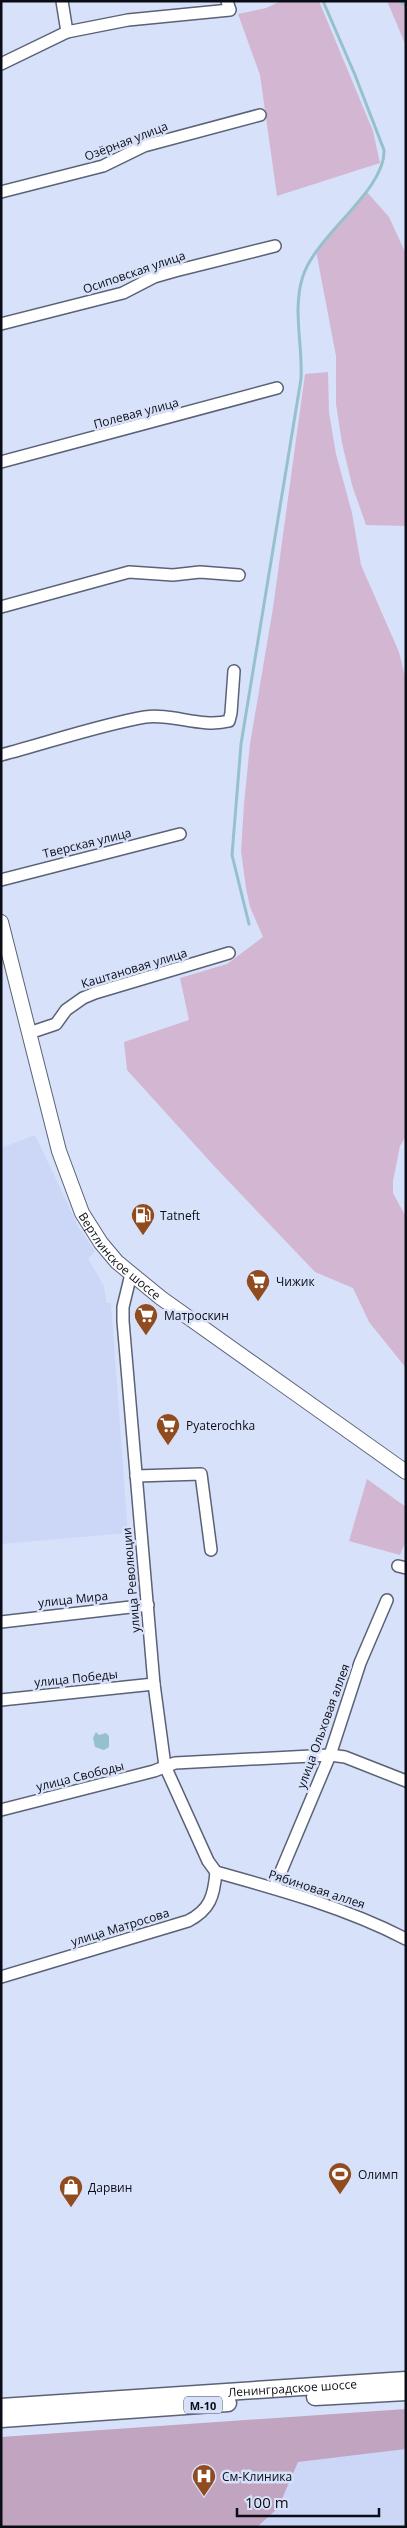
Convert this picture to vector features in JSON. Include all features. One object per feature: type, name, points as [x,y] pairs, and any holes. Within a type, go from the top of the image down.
[{"type":"highway","name":"Ленинградское шоссе","points":[[1,2407],[406,2380]]},
{"type":"highway","name":"Ленинградское шоссе","points":[[1,2419],[406,2392]]},
{"type":"main road","name":"Вертлинское шоссе","points":[[1,922],[59,1151],[76,1200],[101,1244],[131,1274],[178,1311],[406,1472]]},
{"type":"street","points":[[62,1],[67,32]]},
{"type":"street","points":[[3,59],[67,32],[128,20],[229,6]]},
{"type":"street","name":"Озёрная улица","points":[[1,192],[103,166],[144,146],[260,115]]},
{"type":"street","name":"Осиповская улица","points":[[1,324],[123,293],[154,277],[184,268],[275,246]]},
{"type":"street","name":"Полевая улица","points":[[1,462],[277,388]]},
{"type":"street","points":[[1,607],[129,572],[239,575]]},
{"type":"street","points":[[1,756],[146,717],[221,723],[229,721],[234,671]]},
{"type":"street","name":"Тверская улица","points":[[1,880],[180,834]]},
{"type":"street","name":"Каштановая улица","points":[[29,1034],[56,1024],[66,1010],[89,995],[229,953]]},
{"type":"street","name":"улица Революции","points":[[131,1274],[123,1307],[123,1321],[154,1684],[165,1766],[208,1861],[216,1872]]},
{"type":"street","points":[[136,1476],[201,1474],[211,1550]]},
{"type":"street","name":"улица Ольховая аллея","points":[[274,1888],[330,1755],[360,1663],[387,1600]]},
{"type":"street","name":"улица Мира","points":[[1,1622],[148,1605]]},
{"type":"street","name":"улица Победы","points":[[1,1700],[154,1684]]},
{"type":"street","name":"улица Свободы","points":[[1,1810],[154,1771],[165,1766],[184,1763],[330,1755],[345,1757],[406,1780]]},
{"type":"street","name":"Рябиновая аллея","points":[[216,1872],[274,1888],[373,1922],[406,1940]]},
{"type":"street","name":"улица Матросова","points":[[1,1977],[194,1918],[208,1907],[215,1890],[216,1872]]},
{"type":"shaded area","points":[[281,1],[319,1],[373,131],[380,163],[277,196],[260,75],[238,14],[266,8]]},
{"type":"shaded area","points":[[387,1],[406,1],[406,46]]},
{"type":"shaded area","points":[[366,191],[389,217],[406,254],[406,526],[366,525],[352,485],[342,443],[336,404],[336,356],[316,251]]},
{"type":"shaded area","points":[[328,372],[329,412],[336,454],[352,513],[361,565],[399,652],[406,680],[406,1136],[400,1146],[393,1181],[393,1193],[406,1217],[406,1368],[369,1322],[353,1288],[315,1272],[215,1167],[127,1070],[124,1042],[189,1020],[180,978],[227,964],[263,937],[250,907],[241,851],[250,744],[273,608],[305,374]]},
{"type":"shaded area","points":[[35,1135],[79,1228],[95,1251],[88,1259],[104,1286],[107,1303],[111,1303],[128,1533],[1,1544],[1,1148]]},
{"type":"shaded area","points":[[367,1479],[406,1507],[406,1540],[400,1555],[349,1541]]},
{"type":"shaded area","points":[[96,1732],[99,1735],[106,1733],[109,1736],[109,1747],[104,1750],[95,1747],[93,1738]]},
{"type":"shaded area","name":"См-Клиника","points":[[406,2409],[406,2449],[298,2462],[278,2508],[257,2527],[1,2527],[1,2437]]},
{"type":"shaded area","name":"См-Клиника","points":[[406,2427],[406,2527],[1,2527]]},
{"type":"waterway","points":[[249,924],[232,855],[241,744],[301,379],[298,314],[300,289],[310,260],[363,197],[374,181],[382,165],[384,150],[355,75],[323,1]]},
{"type":"place","name":"Tatneft","points":[[143,1236]]},
{"type":"place","name":"Чижик","points":[[258,1302]]},
{"type":"place","name":"Матроскин","points":[[146,1336]]},
{"type":"place","name":"Pyaterochka","points":[[168,1446]]},
{"type":"place","name":"Олимп","points":[[340,2195]]},
{"type":"place","name":"Дарвин","points":[[71,2208]]},
{"type":"place","name":"См-Клиника","points":[[204,2497]]}]
